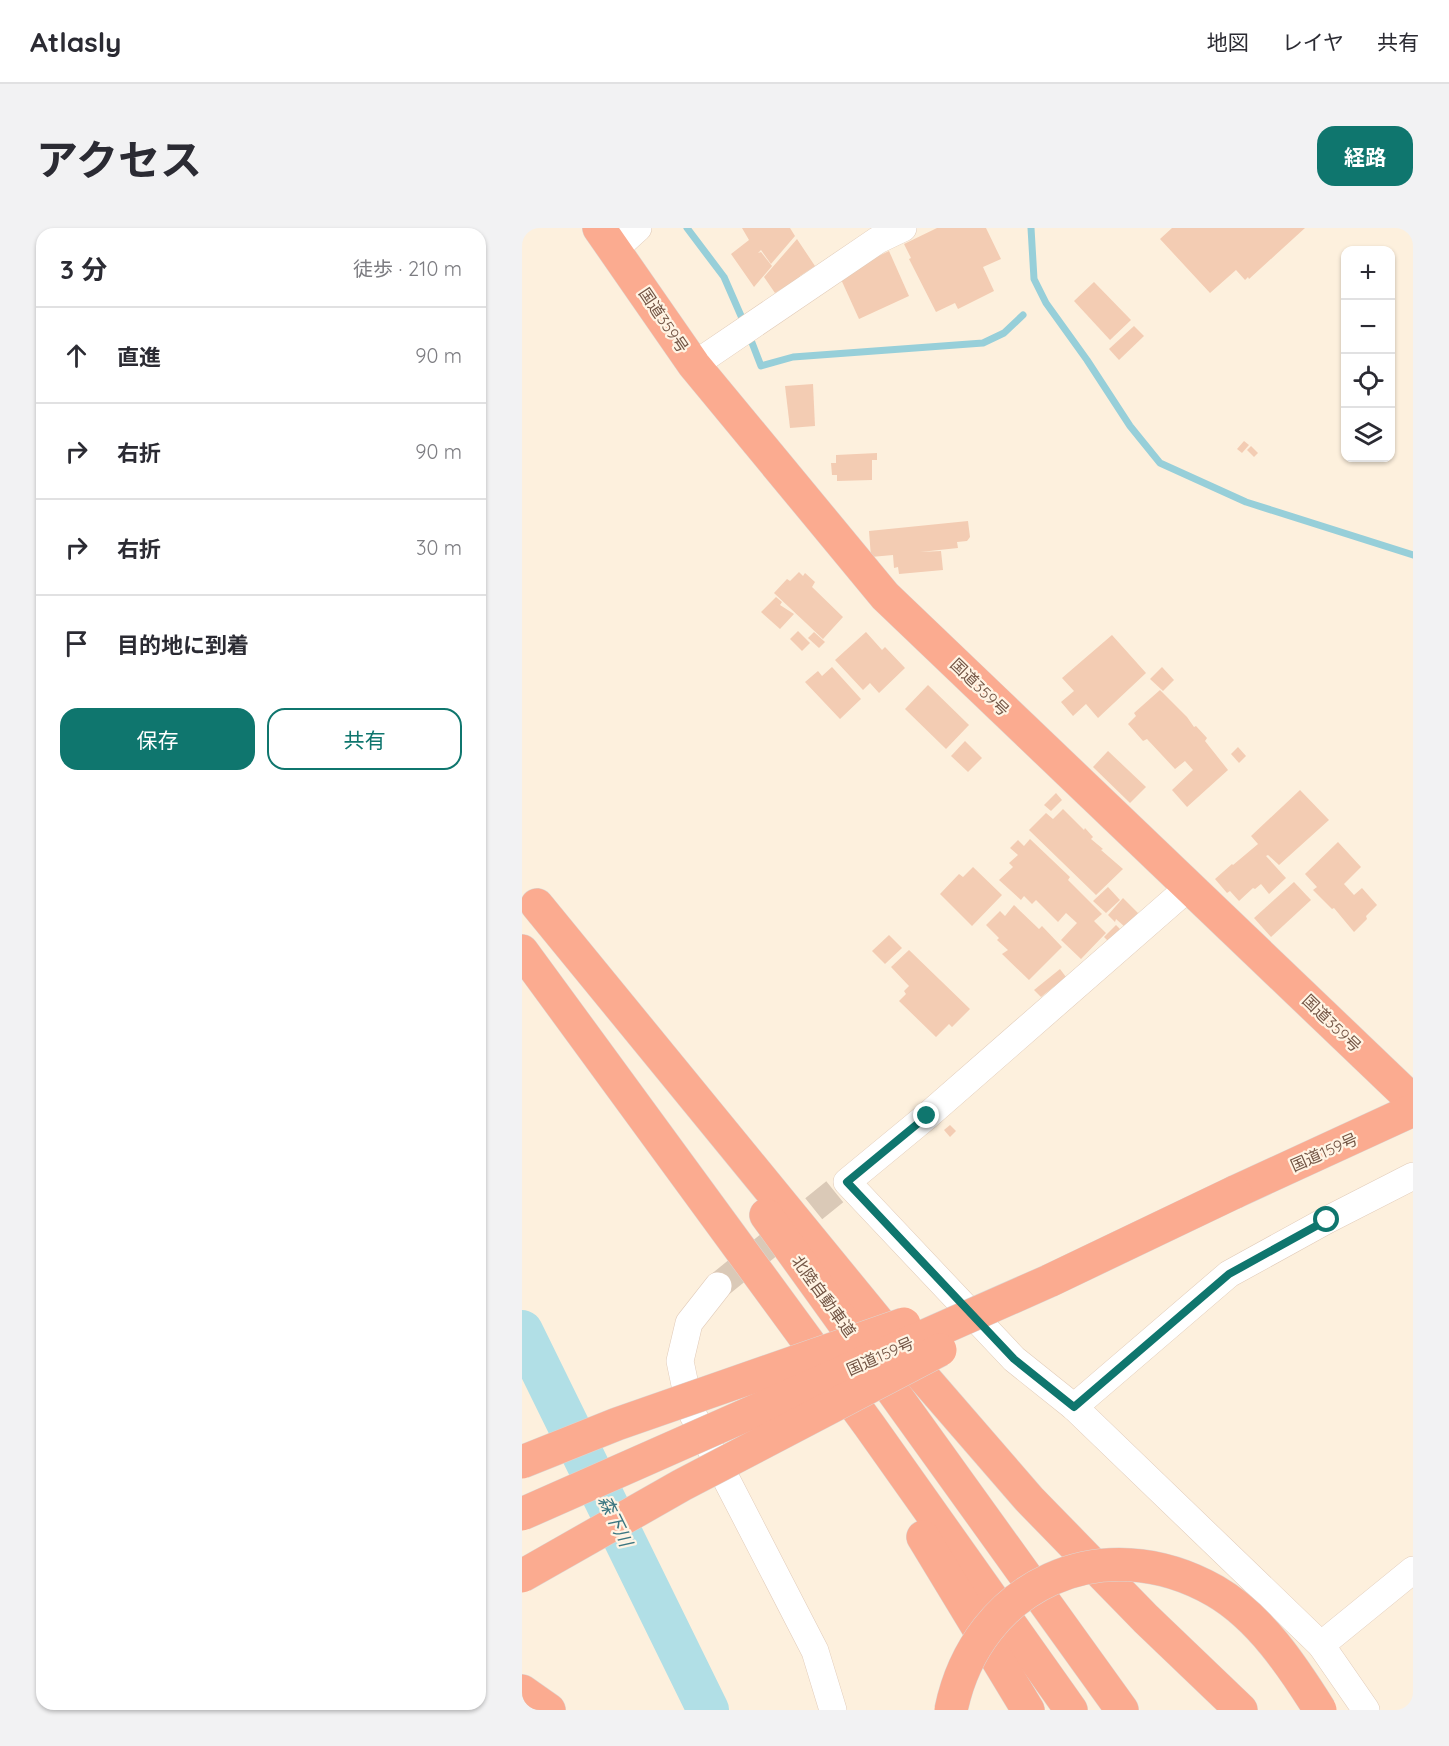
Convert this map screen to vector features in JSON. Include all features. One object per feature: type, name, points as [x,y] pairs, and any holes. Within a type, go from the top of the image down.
[{"type":"highway","name":"国道359号","points":[[617,235],[694,365],[885,596],[1413,1101]]},
{"type":"highway","name":"北陸自動車道","points":[[529,895],[777,1230],[1122,1710]]},
{"type":"highway","points":[[529,895],[925,1379],[1014,1481],[1146,1620],[1241,1710]]},
{"type":"highway","points":[[523,952],[869,1425],[1071,1710]]},
{"type":"highway","points":[[570,1017],[623,1102],[832,1393],[964,1601],[1028,1710]]},
{"type":"highway","name":"国道159号","points":[[522,1514],[1049,1281],[1413,1110]]},
{"type":"highway","name":"国道159号","points":[[522,1462],[617,1424],[1047,1271],[1235,1192]]},
{"type":"highway","points":[[522,1576],[682,1485],[880,1383],[1142,1238]]},
{"type":"highway","points":[[522,1451],[611,1415],[827,1342],[920,1318]]},
{"type":"highway","points":[[951,1710],[966,1661],[978,1641],[1018,1599],[1040,1584],[1065,1573],[1094,1566],[1125,1563],[1186,1576],[1217,1592],[1242,1611],[1265,1634],[1320,1710]]},
{"type":"highway","points":[[522,1691],[549,1710]]},
{"type":"street","points":[[694,365],[878,240],[903,228]]},
{"type":"street","points":[[1190,886],[927,1116],[847,1182],[1014,1359],[1074,1407],[1321,1645],[1366,1710]]},
{"type":"street","points":[[1074,1407],[1229,1274],[1413,1176]]},
{"type":"street","points":[[718,1286],[689,1323],[680,1361],[690,1409],[815,1651],[833,1710]]},
{"type":"street","points":[[1321,1645],[1413,1570]]},
{"type":"building","points":[[742,228],[790,228],[795,236],[771,264],[761,250],[758,253],[761,252],[772,266],[754,287],[731,254],[749,240]]},
{"type":"building","points":[[937,228],[986,228],[1001,259],[983,267],[994,291],[958,309],[955,303],[936,312],[909,259],[911,258],[904,244]]},
{"type":"building","points":[[1172,228],[1305,228],[1249,279],[1248,277],[1245,280],[1236,270],[1210,293],[1160,239]]},
{"type":"building","points":[[797,239],[815,266],[775,293],[764,277]]},
{"type":"building","points":[[889,251],[909,296],[859,319],[839,275]]},
{"type":"building","points":[[1094,282],[1131,320],[1110,340],[1074,301]]},
{"type":"building","points":[[1134,326],[1144,336],[1119,360],[1109,349]]},
{"type":"building","points":[[813,384],[815,426],[790,428],[785,386]]},
{"type":"building","points":[[1244,441],[1249,445],[1242,453],[1237,449]]},
{"type":"building","points":[[1251,446],[1258,453],[1254,457],[1247,450]]},
{"type":"building","points":[[877,453],[877,460],[872,460],[872,480],[837,481],[837,475],[832,475],[831,463],[836,463],[836,455]]},
{"type":"building","points":[[968,521],[970,537],[967,541],[957,542],[958,548],[920,552],[941,551],[943,570],[899,574],[898,567],[894,568],[893,555],[871,557],[869,531]]},
{"type":"building","points":[[799,572],[803,576],[805,573],[815,582],[812,587],[843,617],[823,639],[774,593],[787,579],[790,581]]},
{"type":"building","points":[[776,597],[782,602],[780,605],[794,614],[780,629],[761,612]]},
{"type":"building","points":[[798,631],[810,643],[802,651],[790,639]]},
{"type":"building","points":[[814,632],[825,642],[819,648],[808,638]]},
{"type":"building","points":[[866,632],[882,650],[885,647],[905,668],[879,693],[870,683],[863,690],[835,660]]},
{"type":"building","points":[[1112,635],[1146,673],[1098,718],[1086,704],[1073,716],[1061,702],[1074,691],[1062,678]]},
{"type":"building","points":[[832,667],[861,699],[840,719],[805,682],[818,671],[822,676]]},
{"type":"building","points":[[1162,667],[1174,680],[1163,691],[1150,679]]},
{"type":"building","points":[[928,685],[969,725],[946,749],[905,709]]},
{"type":"building","points":[[1160,690],[1207,738],[1205,741],[1228,770],[1187,807],[1172,790],[1193,770],[1185,761],[1175,769],[1147,739],[1143,741],[1128,724],[1136,716],[1134,713]]},
{"type":"building","points":[[965,741],[982,758],[968,772],[951,756]]},
{"type":"building","points":[[1238,747],[1246,756],[1239,763],[1231,754]]},
{"type":"building","points":[[1108,751],[1146,787],[1130,803],[1093,767]]},
{"type":"building","points":[[1300,790],[1329,820],[1279,865],[1268,855],[1266,856],[1286,878],[1269,894],[1261,884],[1239,901],[1230,891],[1227,893],[1215,879],[1258,844],[1251,836]]},
{"type":"building","points":[[1056,793],[1062,800],[1051,811],[1044,805]]},
{"type":"building","points":[[1063,809],[1084,830],[1085,828],[1093,837],[1091,839],[1103,849],[1101,850],[1123,869],[1096,895],[1029,830],[1046,813],[1053,819]]},
{"type":"building","points":[[1030,839],[1070,877],[1068,880],[1102,914],[1094,921],[1106,933],[1081,959],[1061,940],[1077,923],[1066,913],[1058,922],[1036,900],[1032,904],[1024,896],[1021,900],[999,880],[1013,867],[1009,863],[1018,855],[1010,848],[1018,840],[1024,846]]},
{"type":"building","points":[[1338,842],[1361,867],[1344,884],[1354,895],[1362,888],[1377,905],[1354,932],[1334,908],[1332,909],[1313,890],[1317,887],[1305,874]]},
{"type":"building","points":[[973,867],[1002,895],[972,926],[940,894],[959,874],[963,877]]},
{"type":"building","points":[[1294,882],[1311,900],[1271,937],[1254,918]]},
{"type":"building","points":[[1108,887],[1120,900],[1106,913],[1093,901]]},
{"type":"building","points":[[1123,898],[1138,913],[1125,927],[1108,915]]},
{"type":"building","points":[[1014,905],[1039,929],[1042,926],[1062,947],[1029,980],[1002,954],[1008,950],[986,925],[1000,911],[1005,916]]},
{"type":"building","points":[[1116,925],[1120,929],[1108,941],[1104,937]]},
{"type":"building","points":[[889,935],[902,948],[885,964],[872,951]]},
{"type":"building","points":[[909,950],[970,1009],[952,1027],[949,1024],[936,1037],[899,1001],[906,994],[904,991],[909,986],[891,967]]},
{"type":"building","points":[[1060,969],[1066,977],[1041,997],[1034,990]]},
{"type":"building","points":[[950,1125],[956,1131],[950,1137],[944,1130]]},
{"type":"waterway","points":[[687,228],[724,277],[745,325]]},
{"type":"waterway","points":[[1031,228],[1034,279],[1046,303],[1130,426],[1160,463],[1246,502],[1413,555]]},
{"type":"waterway","points":[[749,335],[761,366],[793,357],[983,343],[1004,333],[1023,315]]},
{"type":"waterway","name":"森下川","points":[[522,1331],[708,1710]]},
{"type":"tunnel","points":[[718,1286],[847,1182]]},
{"type":"route","points":[[927,1116],[847,1182],[1014,1359],[1074,1407],[1229,1274],[1327,1220]]}]
